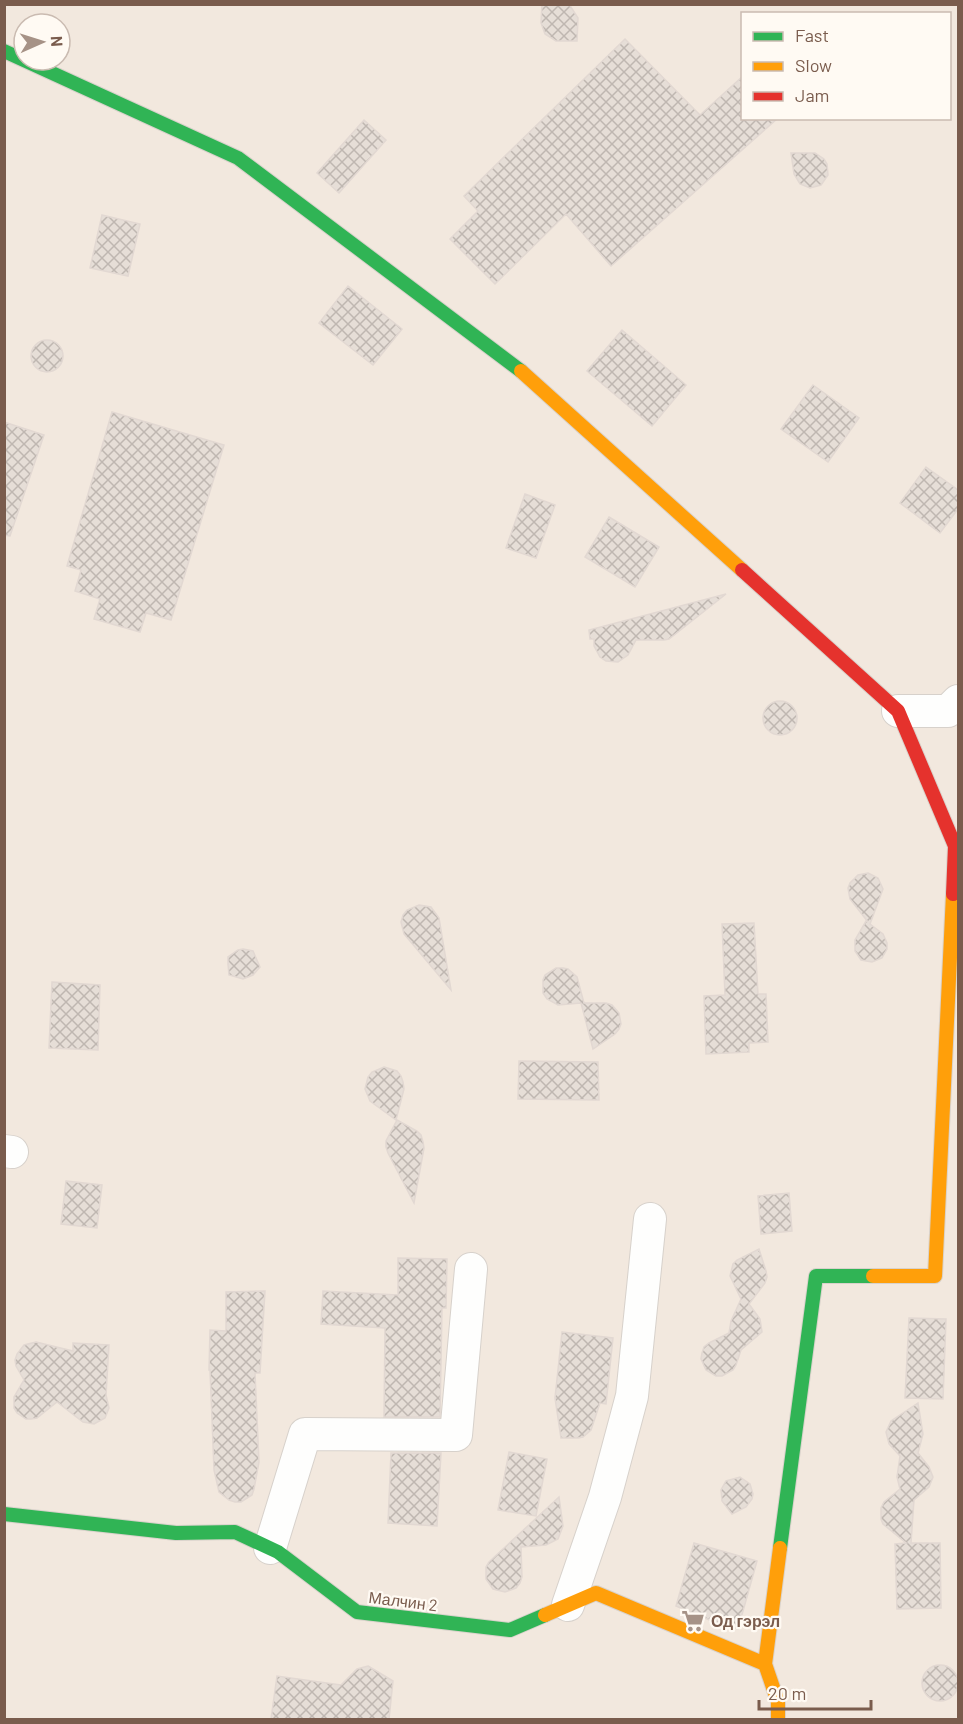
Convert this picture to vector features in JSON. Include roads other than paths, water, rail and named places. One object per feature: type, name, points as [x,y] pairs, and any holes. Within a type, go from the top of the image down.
[{"type":"street","points":[[4,51],[238,158],[525,374],[898,711],[955,846],[934,1276],[816,1276],[765,1664],[778,1702],[778,1719]]},
{"type":"street","points":[[898,711],[948,711],[958,701]]},
{"type":"street","points":[[568,1605],[605,1497],[632,1396],[650,1219]]},
{"type":"street","points":[[270,1548],[305,1434],[456,1435],[471,1269]]},
{"type":"street","name":"Малчин 2","points":[[4,1514],[176,1533],[235,1532],[278,1552],[357,1612],[510,1630],[596,1593],[765,1664]]},
{"type":"place","name":"Од гэрэл","points":[[693,1621]]}]
